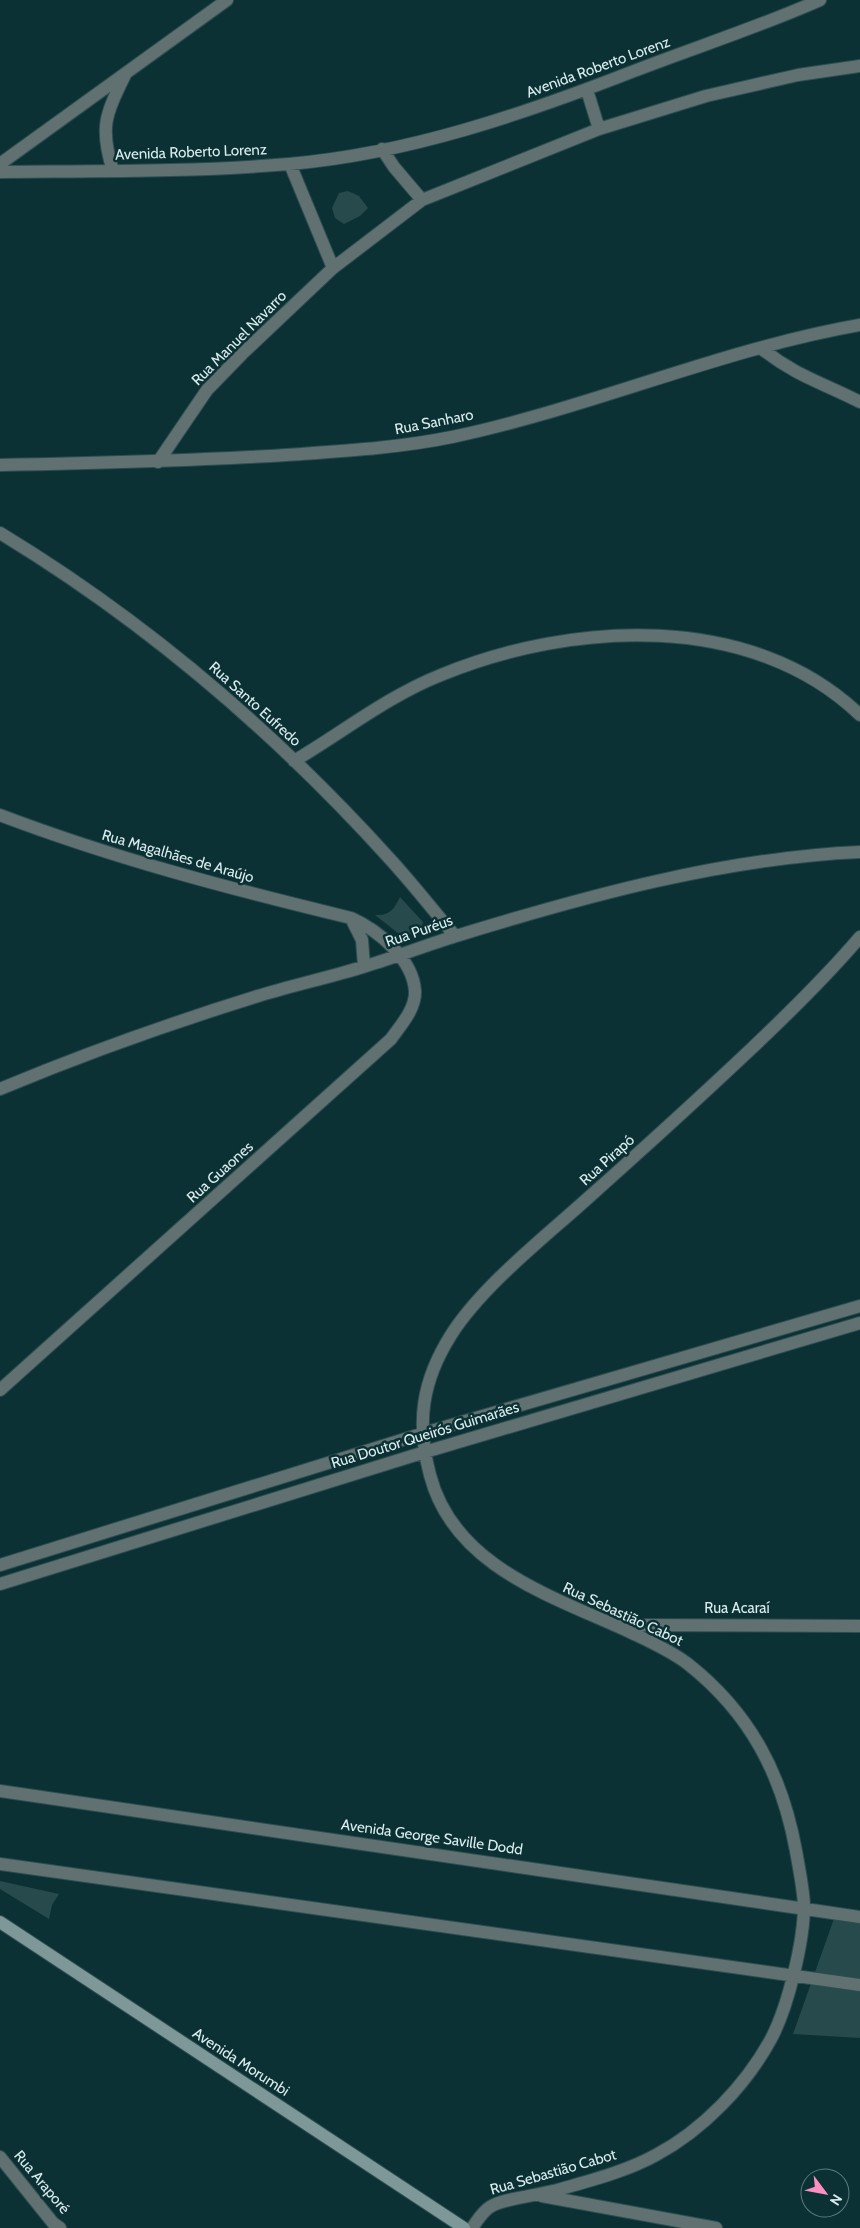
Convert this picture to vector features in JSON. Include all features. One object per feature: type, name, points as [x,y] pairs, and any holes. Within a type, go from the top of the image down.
[{"type":"main road","name":"Avenida Morumbi","points":[[0,1922],[464,2228]]},
{"type":"street","points":[[0,164],[227,0]]},
{"type":"street","name":"Avenida Roberto Lorenz","points":[[0,172],[112,171],[290,164],[382,149],[494,120],[587,90],[820,0]]},
{"type":"street","points":[[290,164],[334,268],[422,200],[599,129],[706,96],[798,75],[860,66]]},
{"type":"street","points":[[112,171],[105,147],[104,130],[108,112],[127,71]]},
{"type":"street","points":[[587,90],[599,129]]},
{"type":"street","points":[[382,149],[404,180],[422,200]]},
{"type":"street","name":"Rua Manuel Navarro","points":[[158,462],[207,390],[334,268]]},
{"type":"street","name":"Rua Sanharo","points":[[0,465],[158,462],[347,451],[453,437],[812,334],[860,325]]},
{"type":"street","points":[[762,349],[783,366],[807,379],[860,402]]},
{"type":"street","name":"Rua Santo Eufredo","points":[[0,533],[111,605],[202,678],[294,761],[389,858],[455,936]]},
{"type":"street","points":[[294,761],[369,712],[440,675],[499,654],[591,638],[644,636],[691,638],[748,650],[783,663],[822,685],[860,716]]},
{"type":"street","name":"Rua Magalhães de Araújo","points":[[0,815],[56,836],[173,874],[351,918],[371,929],[399,956]]},
{"type":"street","name":"Rua Puréus","points":[[0,1089],[53,1067],[258,996],[399,956],[455,936],[583,900],[736,864],[822,854],[860,852]]},
{"type":"street","points":[[351,918],[362,940],[364,966]]},
{"type":"street","name":"Rua Pirapó","points":[[421,1434],[422,1412],[428,1383],[453,1332],[472,1308],[510,1268],[683,1114],[826,977],[860,937]]},
{"type":"street","name":"Rua Guaones","points":[[0,1390],[391,1039],[407,1017],[415,992],[406,966],[399,956]]},
{"type":"street","name":"Rua Doutor Queirós Guimarães","points":[[0,1565],[421,1434],[860,1306]]},
{"type":"street","name":"Rua Doutor Queirós Guimarães","points":[[0,1584],[425,1452],[860,1323]]},
{"type":"street","name":"Rua Sebastião Cabot","points":[[421,1434],[437,1499],[474,1549],[520,1583],[662,1647],[686,1663],[725,1697],[754,1734],[771,1765],[791,1825],[804,1908],[794,1974],[779,2022],[769,2043],[734,2092],[691,2133],[654,2156],[605,2176],[539,2196],[496,2204],[487,2209],[472,2228]]},
{"type":"street","name":"Rua Acaraí","points":[[615,1626],[827,1624],[860,1626]]},
{"type":"street","name":"Avenida George Saville Dodd","points":[[0,1791],[860,1917]]},
{"type":"street","points":[[0,1864],[860,1984]]},
{"type":"street","name":"Rua Araporé","points":[[0,2157],[54,2226]]},
{"type":"street","points":[[539,2196],[716,2228]]},
{"type":"green space","points":[[348,191],[359,196],[368,208],[360,216],[344,224],[335,218],[332,208],[339,193]]},
{"type":"green space","points":[[400,897],[423,922],[421,931],[403,937],[375,915],[391,911]]},
{"type":"green space","points":[[0,1881],[59,1894],[52,1905],[49,1919],[0,1889]]},
{"type":"green space","points":[[836,1913],[860,1921],[860,2038],[793,2034]]}]
